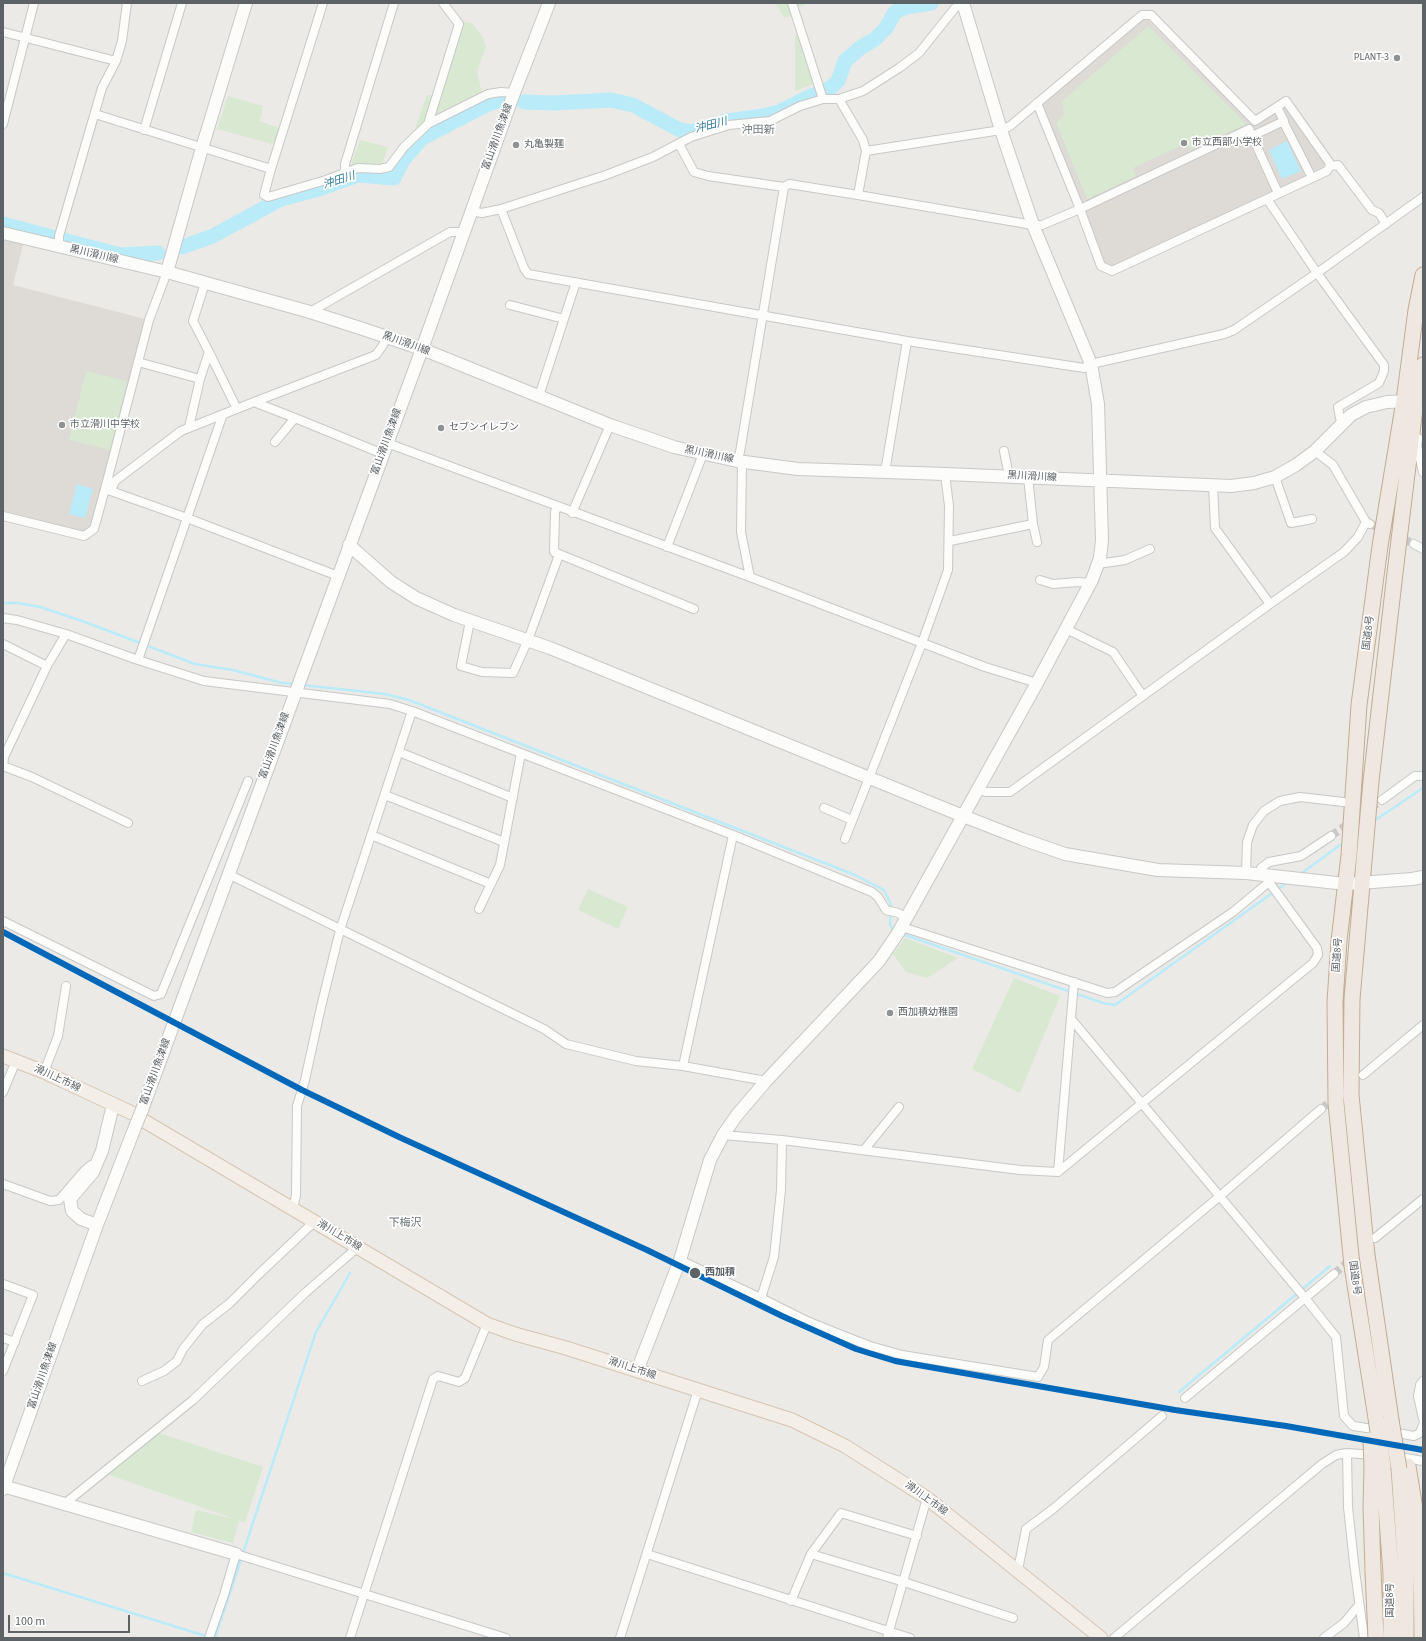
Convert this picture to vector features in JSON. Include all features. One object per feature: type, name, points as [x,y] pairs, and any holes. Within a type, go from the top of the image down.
[{"type":"highway","name":"国道8号","points":[[1406,1638],[1399,1573],[1378,1467],[1371,1388],[1352,1266],[1336,1103],[1335,1002],[1360,705],[1380,546],[1417,400],[1416,310],[1423,275]]},
{"type":"highway","name":"国道8号","points":[[1392,1638],[1399,1573],[1403,1467],[1386,1383],[1367,1255],[1351,1095],[1352,999],[1371,781],[1417,400],[1423,365]]},
{"type":"highway","points":[[1376,1638],[1371,1507],[1378,1467]]},
{"type":"highway","points":[[1403,1467],[1417,1521],[1421,1572],[1421,1635]]},
{"type":"main road","name":"滑川上市線","points":[[3,1056],[44,1072],[132,1113]]},
{"type":"main road","name":"滑川上市線","points":[[146,1122],[487,1324],[792,1420],[845,1446],[927,1498],[1101,1638]]},
{"type":"street","points":[[3,124],[34,3]]},
{"type":"street","points":[[59,247],[59,236],[94,114],[102,88],[116,61],[122,41],[127,3]]},
{"type":"street","points":[[144,130],[182,3]]},
{"type":"street","points":[[3,516],[84,536],[94,529],[108,490],[149,320],[167,272],[202,148],[246,3]]},
{"type":"street","points":[[323,3],[271,169],[264,195],[268,197],[326,180],[358,168],[380,169],[389,167],[404,147],[428,124],[488,94],[501,92],[514,93]]},
{"type":"street","points":[[345,173],[345,164],[394,3]]},
{"type":"street","points":[[428,124],[458,24],[443,3]]},
{"type":"street","name":"富山滑川魚津線","points":[[3,1487],[97,1225],[142,1110],[294,693],[422,349],[514,93],[549,3]]},
{"type":"street","points":[[792,3],[823,99]]},
{"type":"street","points":[[471,211],[482,213],[501,208],[606,175],[653,157],[691,137],[729,125],[770,120],[800,106],[823,99],[840,99],[863,91],[919,53],[955,8],[962,3],[1001,130],[1033,225],[1091,364],[1098,404],[1099,481],[1102,540],[1098,564],[1091,583],[1038,684],[977,789],[904,922],[879,960],[766,1081],[737,1115],[723,1135],[710,1160],[680,1260],[637,1371]]},
{"type":"street","points":[[866,152],[1001,130],[1010,126],[1142,14],[1151,15],[1255,121],[1286,101],[1329,162],[1330,166]]},
{"type":"street","points":[[3,32],[116,61]]},
{"type":"street","points":[[840,99],[863,140],[866,152],[858,195]]},
{"type":"street","points":[[1037,103],[1080,209],[1101,266],[1112,271],[1327,171],[1330,166]]},
{"type":"street","points":[[1277,107],[1309,172]]},
{"type":"street","points":[[94,114],[271,169]]},
{"type":"street","points":[[1252,136],[1283,121]]},
{"type":"street","points":[[679,144],[694,172],[708,176],[784,187],[789,184],[1033,225],[1042,225],[1080,209],[1248,129],[1278,193]]},
{"type":"street","points":[[1330,166],[1338,165],[1372,210],[1379,213],[1386,224]]},
{"type":"street","points":[[750,578],[742,532],[740,452],[784,187]]},
{"type":"street","points":[[501,208],[524,268],[528,274],[763,314],[907,341],[1084,368],[1091,364],[1224,334],[1234,330],[1423,197]]},
{"type":"street","points":[[1267,199],[1317,273],[1384,366],[1384,371],[1379,383],[1338,407],[1342,423]]},
{"type":"street","name":"黒川滑川線","points":[[3,232],[59,247],[167,272],[310,312],[422,349],[610,425],[674,447],[740,461],[798,469],[1009,476],[1231,486],[1254,483],[1275,477],[1315,451],[1351,415],[1366,406],[1417,400]]},
{"type":"street","points":[[310,312],[450,232],[463,232]]},
{"type":"street","points":[[539,396],[576,282]]},
{"type":"street","points":[[205,283],[193,321],[237,409]]},
{"type":"street","points":[[510,305],[564,319]]},
{"type":"street","points":[[108,490],[115,481],[181,431],[376,355],[383,345],[386,337]]},
{"type":"street","points":[[885,472],[907,341]]},
{"type":"street","points":[[189,427],[200,379],[209,352]]},
{"type":"street","points":[[138,362],[200,379]]},
{"type":"street","points":[[1417,400],[1417,446],[1423,472]]},
{"type":"street","points":[[254,402],[295,418],[557,507],[985,667],[1038,684]]},
{"type":"street","points":[[138,660],[223,414]]},
{"type":"street","points":[[275,442],[295,418]]},
{"type":"street","points":[[572,513],[610,425]]},
{"type":"street","points":[[1004,451],[1009,476]]},
{"type":"street","points":[[977,789],[986,792],[1010,792],[1344,552],[1358,537],[1368,523],[1333,465],[1315,451]]},
{"type":"street","points":[[667,548],[703,454]]},
{"type":"street","points":[[845,839],[922,643],[948,570],[950,541],[946,474]]},
{"type":"street","points":[[1028,477],[1033,524],[1037,542]]},
{"type":"street","points":[[1275,477],[1290,523],[1312,519]]},
{"type":"street","points":[[1213,485],[1216,528],[1270,604]]},
{"type":"street","points":[[108,490],[187,518],[338,576]]},
{"type":"street","points":[[557,507],[555,512],[554,552],[694,609]]},
{"type":"street","points":[[950,541],[1033,524]]},
{"type":"street","points":[[1414,544],[1423,549]]},
{"type":"street","points":[[349,545],[391,582],[416,598],[454,615],[550,648],[962,816],[1065,854],[1158,870],[1246,873],[1266,878],[1346,884],[1423,877]]},
{"type":"street","points":[[1098,564],[1125,560],[1150,550]]},
{"type":"street","points":[[470,621],[461,666],[482,672],[513,673],[528,640],[559,555]]},
{"type":"street","points":[[1040,580],[1053,584],[1078,582],[1091,583]]},
{"type":"street","points":[[3,618],[17,620],[66,634],[138,660],[204,680],[294,693],[390,704],[412,711],[734,835],[872,892],[878,897],[886,910],[898,913],[904,922],[1107,993],[1115,992],[1233,912],[1266,878]]},
{"type":"street","points":[[1066,629],[1113,652],[1143,696]]},
{"type":"street","points":[[66,634],[47,666],[4,757],[3,766],[32,777],[128,823]]},
{"type":"street","points":[[3,644],[47,666]]},
{"type":"street","points":[[293,1208],[296,1195],[297,1106],[306,1080],[321,1007],[340,930],[412,711]]},
{"type":"street","points":[[399,752],[513,798]]},
{"type":"street","points":[[479,909],[500,865],[521,753]]},
{"type":"street","points":[[1382,800],[1415,776],[1423,776]]},
{"type":"street","points":[[3,920],[154,996],[161,994],[248,781]]},
{"type":"street","points":[[384,795],[504,842]]},
{"type":"street","points":[[1246,873],[1247,842],[1252,825],[1264,811],[1280,801],[1300,797],[1352,803]]},
{"type":"street","points":[[824,808],[852,820]]},
{"type":"street","points":[[371,835],[491,884]]},
{"type":"street","points":[[683,1066],[734,835]]},
{"type":"street","points":[[723,1135],[782,1140],[1020,1170],[1058,1172],[1143,1104],[1313,963],[1318,956],[1317,948],[1266,878],[1261,868],[1269,862],[1301,856],[1331,836]]},
{"type":"street","points":[[228,874],[544,1029],[566,1044],[636,1061],[683,1066],[766,1081]]},
{"type":"street","points":[[1058,1172],[1074,982]]},
{"type":"street","points":[[44,1072],[58,1036],[66,986]]},
{"type":"street","points":[[1072,1020],[1336,1337],[1344,1416],[1353,1426],[1414,1436],[1420,1433],[1423,1426]]},
{"type":"street","points":[[1363,1075],[1423,1025]]},
{"type":"street","points":[[3,1092],[16,1061]]},
{"type":"street","points":[[97,1225],[81,1219],[72,1211],[70,1199],[93,1172],[102,1151],[113,1105]]},
{"type":"street","points":[[864,1150],[899,1107]]},
{"type":"street","points":[[680,1260],[807,1321],[870,1346],[902,1355],[1038,1377],[1044,1367],[1048,1340],[1321,1109]]},
{"type":"street","points":[[761,1298],[774,1257],[781,1190],[782,1140]]},
{"type":"street","points":[[3,1184],[50,1201],[59,1200],[84,1171],[91,1165],[96,1165]]},
{"type":"street","points":[[1376,1238],[1423,1199]]},
{"type":"street","points":[[142,1381],[164,1371],[177,1361],[183,1348],[203,1324],[230,1303],[315,1221]]},
{"type":"street","points":[[63,1505],[193,1400],[305,1293],[358,1247]]},
{"type":"street","points":[[1185,1398],[1334,1274]]},
{"type":"street","points":[[3,1284],[33,1295],[3,1371]]},
{"type":"street","points":[[350,1638],[433,1379],[438,1376],[459,1382],[465,1378],[487,1324]]},
{"type":"street","points":[[3,1338],[14,1342]]},
{"type":"street","points":[[1423,1381],[1420,1385],[1418,1396],[1423,1419]]},
{"type":"street","points":[[620,1638],[698,1390]]},
{"type":"street","points":[[1018,1570],[1026,1529],[1053,1509],[1162,1416]]},
{"type":"street","points":[[1114,1638],[1322,1464],[1336,1455],[1347,1453],[1423,1460]]},
{"type":"street","points":[[1347,1453],[1348,1506],[1364,1638]]},
{"type":"street","points":[[3,1487],[236,1554],[506,1638]]},
{"type":"street","points":[[888,1635],[927,1498]]},
{"type":"street","points":[[791,1601],[811,1554],[841,1512],[917,1536]]},
{"type":"street","points":[[209,1638],[236,1554]]},
{"type":"street","points":[[647,1554],[791,1601],[888,1635],[910,1638]]},
{"type":"street","points":[[811,1554],[904,1582],[1013,1618]]},
{"type":"street","points":[[1358,1594],[1383,1594],[1423,1589]]},
{"type":"street","points":[[1324,1638],[1344,1623],[1359,1605]]},
{"type":"shaded area","name":"市立西部小学校","points":[[1145,17],[1253,124],[1285,104],[1326,162],[1324,169],[1112,267],[1104,264],[1041,105]]},
{"type":"shaded area","name":"市立滑川中学校","points":[[3,233],[25,238],[13,285],[149,320],[94,529],[84,536],[3,516]]},
{"type":"green space","points":[[775,3],[808,3],[799,7],[793,16],[784,17]]},
{"type":"green space","points":[[464,22],[472,23],[482,36],[486,47],[477,72],[482,93],[437,116],[434,113]]},
{"type":"green space","points":[[1148,26],[1246,124],[1191,150],[1187,143],[1133,168],[1136,176],[1087,199],[1056,123],[1064,115],[1062,101]]},
{"type":"green space","points":[[797,31],[813,84],[795,91],[795,38]]},
{"type":"green space","points":[[427,95],[434,96],[426,122],[414,132]]},
{"type":"green space","points":[[228,96],[263,106],[260,121],[281,129],[276,145],[217,129]]},
{"type":"green space","points":[[360,140],[388,147],[382,164],[351,165]]},
{"type":"green space","points":[[86,371],[127,381],[110,450],[69,440]]},
{"type":"green space","points":[[588,889],[628,907],[618,929],[578,910]]},
{"type":"green space","points":[[905,938],[958,958],[927,978],[906,972],[893,954]]},
{"type":"green space","points":[[1014,978],[1060,996],[1020,1093],[972,1069]]},
{"type":"green space","points":[[159,1433],[263,1467],[245,1522],[239,1521],[233,1543],[191,1532],[196,1510],[235,1519],[107,1474]]},
{"type":"water","points":[[1287,141],[1301,171],[1282,179],[1269,150]]},
{"type":"water","points":[[77,484],[93,489],[85,518],[69,514]]},
{"type":"waterway","name":"沖田川","points":[[524,102],[554,103],[611,100],[633,105],[680,130],[692,132],[727,121],[763,116],[779,112],[829,89],[838,81],[845,61],[860,48],[875,39],[886,28],[895,12],[906,7],[931,3]]},
{"type":"waterway","name":"沖田川","points":[[182,247],[213,236],[281,199],[319,189],[358,175],[394,178],[403,160],[422,138],[486,105],[501,100]]},
{"type":"waterway","name":"沖田川","points":[[3,224],[120,255],[158,253]]},
{"type":"waterway","points":[[3,603],[18,603],[40,607],[85,622],[195,664],[233,670],[282,683],[295,684]]},
{"type":"waterway","points":[[302,685],[385,694],[409,700],[855,875],[884,890],[891,904],[890,924],[894,932]]},
{"type":"waterway","points":[[1374,821],[1423,788]]},
{"type":"waterway","points":[[1299,875],[1343,843]]},
{"type":"waterway","points":[[902,934],[1103,1003],[1115,1005],[1288,882]]},
{"type":"waterway","points":[[1179,1392],[1330,1266]]},
{"type":"waterway","points":[[215,1638],[316,1332],[350,1273]]},
{"type":"waterway","points":[[3,1573],[209,1637]]},
{"type":"tunnel","points":[[1370,524],[1414,544]]},
{"type":"tunnel","points":[[1331,836],[1382,800]]},
{"type":"tunnel","points":[[1321,1109],[1336,1097]]},
{"type":"tunnel","points":[[1334,1274],[1351,1259]]},
{"type":"transit line","points":[[3,932],[302,1090],[399,1137],[647,1250],[782,1316],[856,1349],[895,1361],[1175,1410],[1286,1426],[1423,1450]]},
{"type":"place","name":"PLANT-3","points":[[1397,58]]},
{"type":"place","name":"市立西部小学校","points":[[1184,143]]},
{"type":"place","name":"丸亀製麺","points":[[516,145]]},
{"type":"place","name":"市立滑川中学校","points":[[62,425]]},
{"type":"place","name":"セブンイレブン","points":[[441,428]]},
{"type":"place","name":"西加積幼稚園","points":[[890,1013]]},
{"type":"place","name":"西加積","points":[[695,1273]]},
{"type":"district","name":"沖田新","points":[[758,131]]},
{"type":"district","name":"下梅沢","points":[[405,1224]]}]
